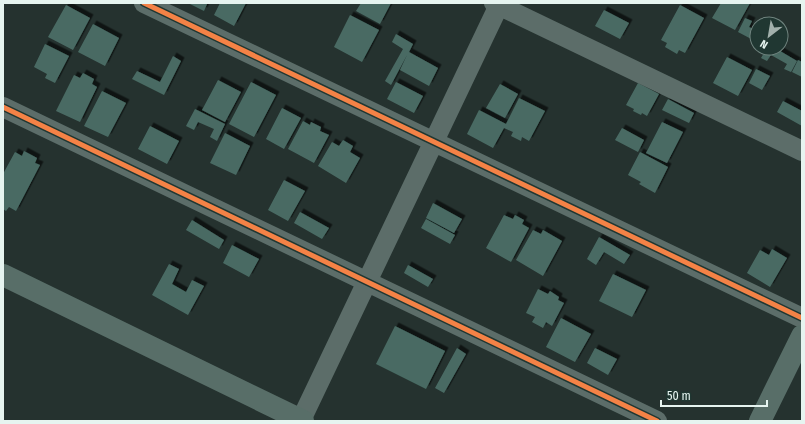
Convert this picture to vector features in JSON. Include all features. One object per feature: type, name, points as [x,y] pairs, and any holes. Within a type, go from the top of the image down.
[{"type":"main road","points":[[3,275],[302,421]]},
{"type":"main road","points":[[760,421],[802,336]]},
{"type":"street","points":[[144,3],[802,318]]},
{"type":"street","points":[[302,421],[498,4],[802,151]]},
{"type":"street","points":[[3,107],[657,421]]},
{"type":"building","points":[[188,3],[205,3],[207,4],[204,11]]},
{"type":"building","points":[[220,3],[246,3],[234,26],[214,15]]},
{"type":"building","points":[[361,3],[391,3],[380,24],[356,11]]},
{"type":"building","points":[[721,3],[750,3],[735,30],[712,18]]},
{"type":"building","points":[[66,5],[90,18],[73,50],[48,37]]},
{"type":"building","points":[[680,5],[704,18],[685,53],[679,50],[677,54],[665,47],[667,43],[661,40]]},
{"type":"building","points":[[604,10],[629,23],[620,39],[595,26]]},
{"type":"building","points":[[350,15],[379,30],[362,62],[334,47]]},
{"type":"building","points":[[745,18],[749,20],[749,38],[738,32]]},
{"type":"building","points":[[93,24],[119,38],[105,66],[78,52]]},
{"type":"building","points":[[396,34],[413,44],[409,52],[438,68],[429,86],[400,70],[407,55],[391,85],[385,81],[403,49],[392,42]]},
{"type":"building","points":[[45,44],[69,56],[55,83],[45,78],[47,74],[34,67]]},
{"type":"building","points":[[173,56],[181,61],[164,95],[132,79],[137,71],[160,82]]},
{"type":"building","points":[[762,56],[770,56],[767,61],[761,58]]},
{"type":"building","points":[[773,56],[789,56],[797,61],[791,72],[784,69],[787,64]]},
{"type":"building","points":[[727,57],[752,70],[738,96],[713,83]]},
{"type":"building","points":[[798,60],[802,62],[802,77],[792,72]]},
{"type":"building","points":[[756,69],[770,76],[762,90],[749,83]]},
{"type":"building","points":[[83,73],[94,79],[92,84],[97,87],[80,122],[56,111],[74,75],[80,78]]},
{"type":"building","points":[[218,80],[241,92],[225,122],[202,110]]},
{"type":"building","points":[[251,82],[276,95],[254,137],[229,124]]},
{"type":"building","points":[[396,82],[423,96],[414,113],[387,99]]},
{"type":"building","points":[[638,83],[659,94],[647,116],[633,111],[634,109],[626,105]]},
{"type":"building","points":[[500,84],[518,94],[505,118],[486,108]]},
{"type":"building","points":[[102,91],[126,103],[108,137],[84,126]]},
{"type":"building","points":[[519,98],[545,111],[529,141],[522,137],[521,141],[511,136],[513,132],[504,128],[493,148],[467,134],[479,110],[506,124]]},
{"type":"building","points":[[668,99],[694,113],[689,123],[662,110]]},
{"type":"building","points":[[783,101],[802,111],[802,126],[777,112]]},
{"type":"building","points":[[282,108],[301,118],[284,149],[266,139]]},
{"type":"building","points":[[195,109],[225,124],[217,141],[210,137],[214,129],[198,122],[194,130],[186,126]]},
{"type":"building","points":[[303,121],[310,125],[311,122],[321,127],[320,131],[329,135],[314,163],[288,149]]},
{"type":"building","points":[[662,122],[683,132],[667,163],[646,153]]},
{"type":"building","points":[[150,126],[179,141],[167,164],[138,149]]},
{"type":"building","points":[[622,128],[644,140],[638,152],[615,140]]},
{"type":"building","points":[[225,133],[250,146],[236,175],[210,163]]},
{"type":"building","points":[[343,140],[353,146],[350,152],[360,158],[346,183],[318,166],[332,142],[339,146]]},
{"type":"building","points":[[24,151],[37,158],[35,163],[40,165],[16,211],[9,207],[6,211],[3,209],[3,174],[15,152],[22,156]]},
{"type":"building","points":[[640,152],[668,167],[655,193],[639,184],[641,182],[628,175]]},
{"type":"building","points":[[284,180],[305,191],[288,221],[268,210]]},
{"type":"building","points":[[433,203],[462,219],[454,233],[426,218]]},
{"type":"building","points":[[300,212],[329,228],[322,239],[294,223]]},
{"type":"building","points":[[504,215],[513,219],[515,215],[524,220],[522,224],[529,228],[511,262],[486,248]]},
{"type":"building","points":[[426,219],[455,235],[450,244],[421,228]]},
{"type":"building","points":[[192,220],[224,240],[219,249],[186,230]]},
{"type":"building","points":[[533,230],[541,234],[543,230],[562,241],[543,276],[516,260]]},
{"type":"building","points":[[599,237],[630,255],[624,264],[604,252],[596,265],[587,259]]},
{"type":"building","points":[[232,245],[259,259],[249,277],[223,263]]},
{"type":"building","points":[[772,249],[787,258],[770,287],[747,273],[760,250],[769,255]]},
{"type":"building","points":[[169,264],[179,269],[172,284],[186,292],[192,280],[204,286],[188,315],[152,295]]},
{"type":"building","points":[[408,265],[433,279],[428,287],[404,273]]},
{"type":"building","points":[[613,274],[646,290],[632,317],[599,301]]},
{"type":"building","points":[[538,289],[548,294],[550,291],[559,297],[558,300],[564,303],[552,326],[546,322],[543,328],[532,322],[535,317],[526,313]]},
{"type":"building","points":[[561,318],[591,334],[575,362],[546,347]]},
{"type":"building","points":[[395,326],[445,351],[426,389],[376,364]]},
{"type":"building","points":[[457,348],[466,354],[444,393],[435,388]]},
{"type":"building","points":[[595,348],[617,359],[608,375],[587,363]]},
{"type":"cycle path","points":[[144,3],[802,318]]},
{"type":"cycle path","points":[[3,107],[657,421]]}]
